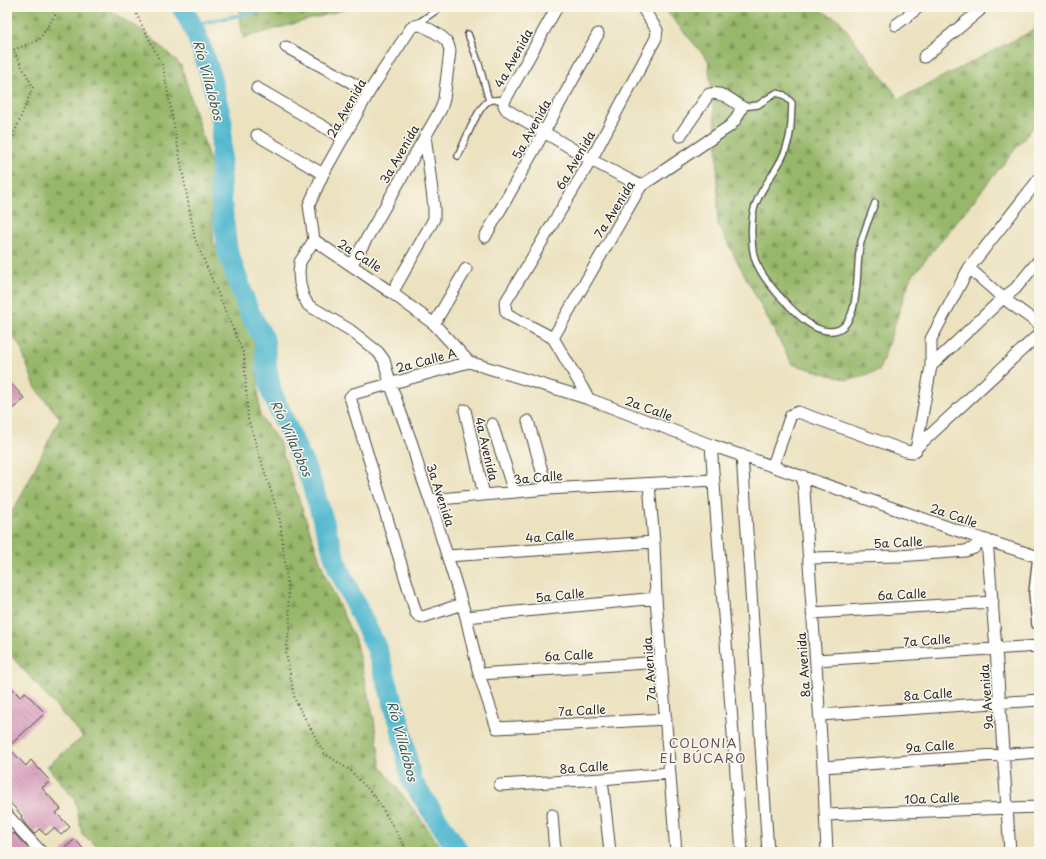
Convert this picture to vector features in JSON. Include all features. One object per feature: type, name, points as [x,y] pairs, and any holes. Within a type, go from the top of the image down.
[{"type":"street","name":"4a Avenida","points":[[505,100],[557,7]]},
{"type":"street","name":"6a Avenida","points":[[553,338],[509,315],[506,312],[505,303],[591,160],[656,38],[657,30],[642,7]]},
{"type":"street","points":[[896,25],[919,7]]},
{"type":"street","points":[[924,57],[982,7]]},
{"type":"street","name":"3a Avenida","points":[[352,264],[441,109],[444,99],[450,51],[447,41],[422,26],[413,27]]},
{"type":"street","name":"2a Avenida","points":[[314,240],[309,205],[323,174],[369,92],[413,27]]},
{"type":"street","name":"5a Avenida","points":[[485,237],[598,34]]},
{"type":"street","points":[[286,47],[369,92]]},
{"type":"street","points":[[257,88],[343,138]]},
{"type":"street","points":[[680,136],[709,94],[716,92],[721,93],[742,107]]},
{"type":"street","points":[[505,100],[504,104],[507,110],[591,160],[641,186]]},
{"type":"street","name":"7a Avenida","points":[[553,338],[641,186],[730,126],[736,119],[742,107]]},
{"type":"street","points":[[257,135],[323,174]]},
{"type":"street","points":[[392,293],[434,219],[425,135]]},
{"type":"street","points":[[916,448],[931,366],[931,339],[969,268],[1039,179]]},
{"type":"street","name":"3a Avenida","points":[[314,240],[300,262],[300,284],[303,296],[308,305],[350,330],[378,352],[384,360],[390,383],[412,444],[462,604],[479,674],[495,725],[497,728],[499,727]]},
{"type":"street","name":"2a Calle","points":[[314,240],[326,249],[352,264],[434,324],[469,362],[589,400],[712,445],[985,539],[1038,553]]},
{"type":"street","points":[[931,366],[1002,298],[1015,288],[1039,260]]},
{"type":"street","points":[[969,268],[1002,298],[1039,324]]},
{"type":"street","points":[[434,324],[466,269]]},
{"type":"street","points":[[773,465],[791,415],[798,412],[906,451],[913,452],[1039,334]]},
{"type":"street","points":[[553,338],[589,400]]},
{"type":"street","name":"2a Calle A","points":[[462,604],[423,617],[416,613],[350,397],[353,394],[390,383],[418,377],[451,366],[469,362]]},
{"type":"street","name":"4a Avenida","points":[[465,410],[484,495]]},
{"type":"street","points":[[528,421],[547,489]]},
{"type":"street","points":[[492,424],[514,492]]},
{"type":"street","points":[[712,445],[742,852]]},
{"type":"street","points":[[742,455],[768,852]]},
{"type":"street","name":"8a Avenida","points":[[803,476],[820,715],[827,852]]},
{"type":"street","name":"3a Calle","points":[[430,500],[547,489],[714,480]]},
{"type":"street","name":"7a Avenida","points":[[649,484],[654,542],[656,598],[676,852]]},
{"type":"street","name":"5a Calle","points":[[809,558],[899,556],[965,551],[974,548],[985,539]]},
{"type":"street","name":"9a Avenida","points":[[985,539],[993,602],[1010,852]]},
{"type":"street","name":"4a Calle","points":[[447,556],[654,542]]},
{"type":"street","name":"5a Calle","points":[[466,618],[656,598]]},
{"type":"street","name":"6a Calle","points":[[812,612],[993,602]]},
{"type":"street","name":"7a Calle","points":[[816,660],[1039,646]]},
{"type":"street","name":"6a Calle","points":[[479,674],[661,662]]},
{"type":"street","name":"8a Calle","points":[[820,715],[1039,700]]},
{"type":"street","name":"7a Calle","points":[[499,727],[666,719]]},
{"type":"street","name":"9a Calle","points":[[823,766],[1003,753],[1039,752]]},
{"type":"street","name":"8a Calle","points":[[500,785],[670,773]]},
{"type":"street","points":[[602,779],[610,852]]},
{"type":"street","name":"10a Calle","points":[[825,815],[1039,807]]},
{"type":"street","points":[[7,815],[41,852]]},
{"type":"street","points":[[552,815],[555,852]]},
{"type":"lane","points":[[413,27],[439,7]]},
{"type":"lane","points":[[468,34],[479,64],[489,101]]},
{"type":"lane","points":[[742,107],[758,105],[776,93],[784,95],[792,103],[788,143],[776,169],[756,202],[753,216],[752,240],[757,265],[778,295],[793,310],[814,327],[825,331],[835,332],[842,329],[850,320],[854,309],[860,246],[875,203]]},
{"type":"lane","points":[[458,156],[476,116],[483,105],[489,101],[505,100]]},
{"type":"lane","points":[[1035,625],[1032,593],[1038,553]]},
{"type":"path","points":[[7,152],[33,87],[13,50],[39,40],[55,15],[51,7]]},
{"type":"path","points":[[133,7],[163,67],[195,238],[244,355],[248,419],[280,520],[288,589],[290,626],[286,653],[295,700],[324,754],[351,771],[376,798],[408,852]]},
{"type":"green space","points":[[7,7],[107,7],[113,13],[145,32],[181,65],[212,169],[213,241],[259,351],[258,387],[260,416],[279,442],[326,577],[355,640],[374,719],[381,767],[429,830],[443,852],[105,852],[82,834],[75,800],[47,766],[83,737],[12,657],[7,645],[7,519],[20,498],[60,418],[36,389],[19,344],[7,332]]},
{"type":"green space","points":[[239,7],[354,7],[243,38]]},
{"type":"green space","points":[[670,7],[814,7],[839,20],[899,99],[1034,30],[1039,14],[1039,120],[910,279],[879,371],[847,380],[792,364],[718,225],[717,140],[708,60],[667,12]]},
{"type":"building","points":[[7,379],[25,399],[7,413]]},
{"type":"building","points":[[7,682],[20,697],[25,692],[45,713],[8,747],[26,766],[31,760],[50,781],[42,788],[61,809],[56,813],[70,827],[61,835],[54,828],[46,835],[39,829],[34,834],[25,824],[21,817],[22,816],[7,799]]},
{"type":"building","points":[[14,833],[31,852],[7,852],[7,840]]},
{"type":"building","points":[[75,839],[86,852],[61,852]]},
{"type":"waterway","name":"Río Villalobos","points":[[182,7],[195,31],[208,66],[222,122],[220,189],[227,249],[248,310],[264,339],[271,391],[311,481],[338,568],[376,647],[400,724],[411,780],[459,852]]},
{"type":"waterway","points":[[192,25],[280,7]]},
{"type":"district","name":"COLONIA EL BÚCARO","points":[[703,750]]}]
